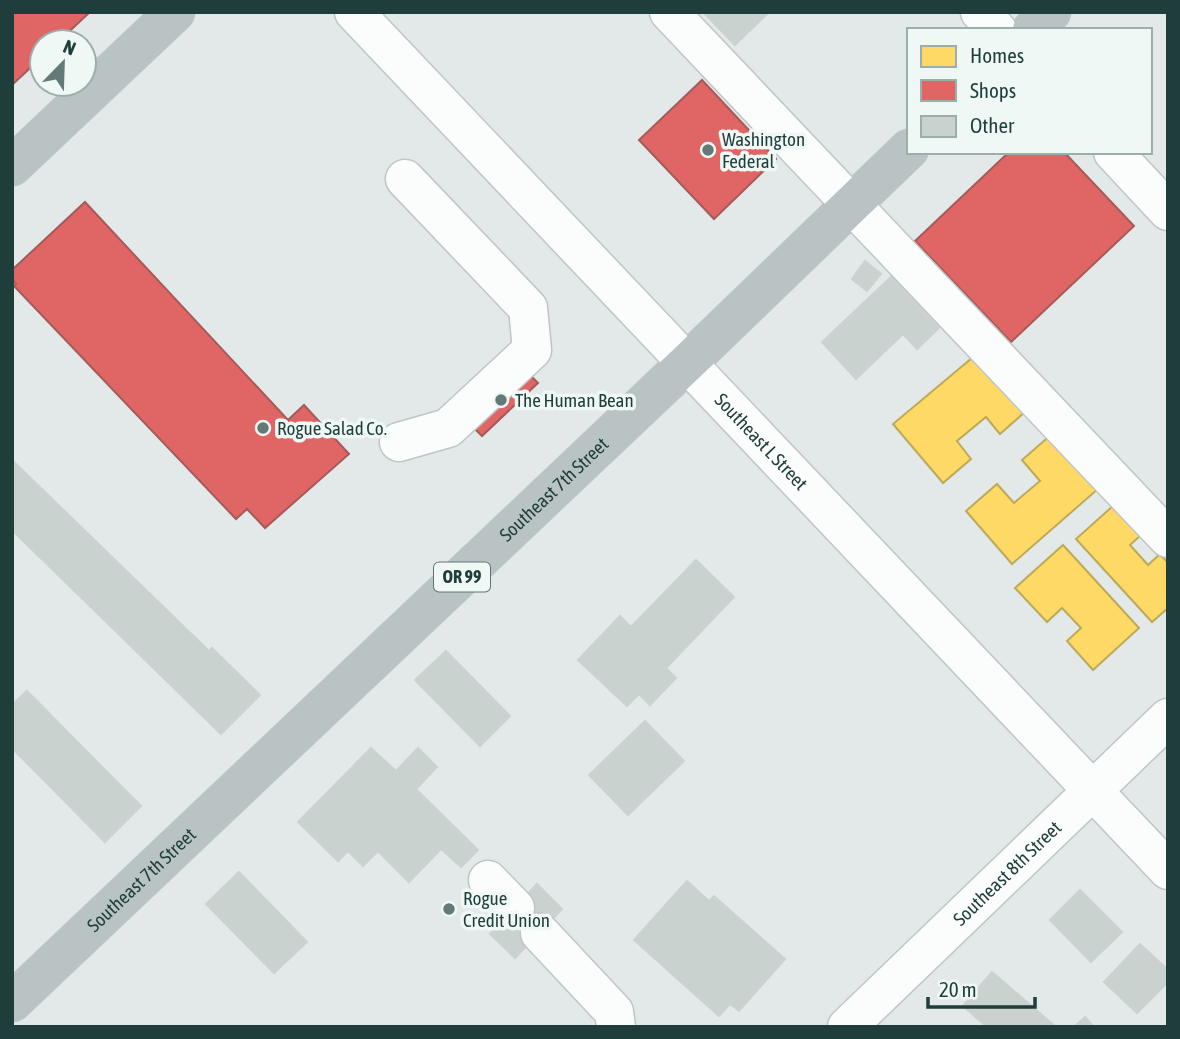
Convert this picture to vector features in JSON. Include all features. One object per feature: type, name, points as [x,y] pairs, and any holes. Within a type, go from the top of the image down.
[{"type":"highway","points":[[12,166],[176,12]]},
{"type":"highway","points":[[1034,28],[1051,12]]},
{"type":"highway","name":"Southeast 7th Street","points":[[12,1002],[907,151]]},
{"type":"street","name":"Southeast L Street","points":[[354,12],[1168,870]]},
{"type":"street","points":[[669,12],[850,206],[1168,538]]},
{"type":"street","points":[[980,12],[995,28]]},
{"type":"street","points":[[1115,154],[1168,211]]},
{"type":"street","points":[[399,442],[448,428],[532,350],[528,308],[405,179]]},
{"type":"street","name":"Southeast 8th Street","points":[[847,1027],[1168,718]]},
{"type":"street","points":[[488,880],[614,1012],[616,1027]]},
{"type":"building: Homes","points":[[978,353],[1026,411],[1000,434],[986,417],[957,441],[971,459],[943,483],[893,424]]},
{"type":"building: Homes","points":[[1052,434],[1099,488],[1012,564],[966,511],[997,484],[1014,503],[1040,481],[1022,460]]},
{"type":"building: Homes","points":[[1114,505],[1141,535],[1130,545],[1148,565],[1160,554],[1168,563],[1168,608],[1152,622],[1076,539]]},
{"type":"building: Homes","points":[[1063,545],[1139,628],[1093,670],[1067,641],[1081,628],[1062,608],[1047,622],[1015,588]]},
{"type":"building: Shops","points":[[12,12],[90,12],[73,28],[28,28],[28,70],[12,85]]},
{"type":"building: Shops","name":"Washington Federal","points":[[702,80],[776,159],[714,219],[639,140]]},
{"type":"building: Shops","points":[[1007,154],[1066,154],[1134,226],[1011,342],[915,241]]},
{"type":"building: Shops","points":[[85,202],[288,420],[304,405],[349,454],[265,528],[247,509],[236,519],[14,286],[16,284],[12,279],[12,270]]},
{"type":"building: Shops","name":"The Human Bean","points":[[520,365],[538,383],[482,436],[464,418]]},
{"type":"building: Other","points":[[703,12],[769,12],[735,45]]},
{"type":"building: Other","points":[[865,261],[881,274],[867,291],[852,279]]},
{"type":"building: Other","points":[[891,277],[939,328],[917,349],[903,334],[856,379],[822,342]]},
{"type":"building: Other","points":[[12,460],[209,651],[212,648],[260,695],[221,734],[12,530]]},
{"type":"building: Other","points":[[696,560],[734,597],[666,668],[676,678],[650,705],[639,694],[627,706],[578,660],[620,616],[631,627]]},
{"type":"building: Other","points":[[446,651],[510,716],[480,746],[415,680]]},
{"type":"building: Other","points":[[27,691],[141,806],[105,842],[12,748],[12,705]]},
{"type":"building: Other","points":[[645,721],[684,761],[628,815],[589,775]]},
{"type":"building: Other","points":[[371,748],[396,771],[418,748],[437,767],[416,789],[478,850],[461,867],[441,849],[409,882],[378,851],[363,866],[348,851],[338,861],[298,822]]},
{"type":"building: Other","points":[[239,872],[307,942],[274,973],[206,904]]},
{"type":"building: Other","points":[[687,881],[709,901],[714,896],[785,959],[739,1011],[730,1004],[719,1016],[634,940]]},
{"type":"building: Other","points":[[537,884],[562,909],[515,958],[490,934]]},
{"type":"building: Other","points":[[1080,890],[1122,932],[1091,962],[1050,920]]},
{"type":"building: Other","points":[[1140,944],[1168,970],[1168,982],[1137,1013],[1104,982]]},
{"type":"building: Other","points":[[992,972],[1056,1027],[987,1027],[963,1006]]},
{"type":"building: Other","points":[[1085,1017],[1094,1027],[1074,1027]]},
{"type":"place","name":"Washington Federal","points":[[708,150]]},
{"type":"place","name":"The Human Bean","points":[[501,400]]},
{"type":"place","name":"Rogue Salad Co.","points":[[263,428]]},
{"type":"place","name":"Rogue Credit Union","points":[[449,909]]}]
